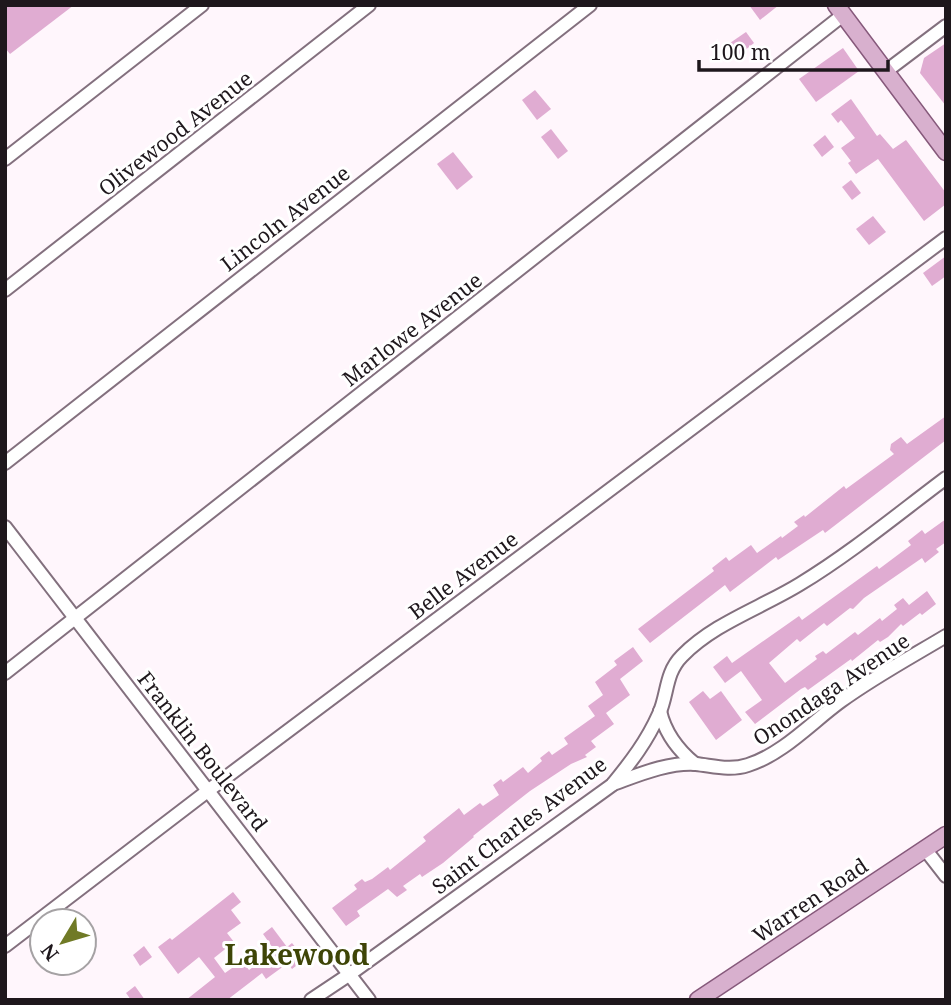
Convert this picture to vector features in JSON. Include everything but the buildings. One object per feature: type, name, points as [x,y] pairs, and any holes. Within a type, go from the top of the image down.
[{"type":"main road","points":[[839,10],[946,152]]},
{"type":"main road","name":"Warren Road","points":[[698,1000],[946,835]]},
{"type":"street","points":[[5,159],[202,5]]},
{"type":"street","name":"Olivewood Avenue","points":[[5,290],[369,5]]},
{"type":"street","name":"Lincoln Avenue","points":[[5,463],[590,5]]},
{"type":"street","name":"Marlowe Avenue","points":[[5,673],[839,10]]},
{"type":"street","points":[[886,72],[946,26]]},
{"type":"street","name":"Belle Avenue","points":[[5,946],[946,238]]},
{"type":"street","name":"Saint Charles Avenue","points":[[311,1000],[612,785],[637,755],[660,711],[669,675],[687,652],[716,631],[805,581],[946,478]]},
{"type":"street","name":"Franklin Boulevard","points":[[5,527],[369,1000]]},
{"type":"street","name":"Onondaga Avenue","points":[[612,785],[653,770],[695,764],[730,769],[764,758],[843,699],[946,636]]},
{"type":"street","points":[[660,711],[667,732],[695,764]]},
{"type":"street","points":[[925,849],[946,876]]},
{"type":"district","name":"Lakewood","points":[[297,954]]}]
